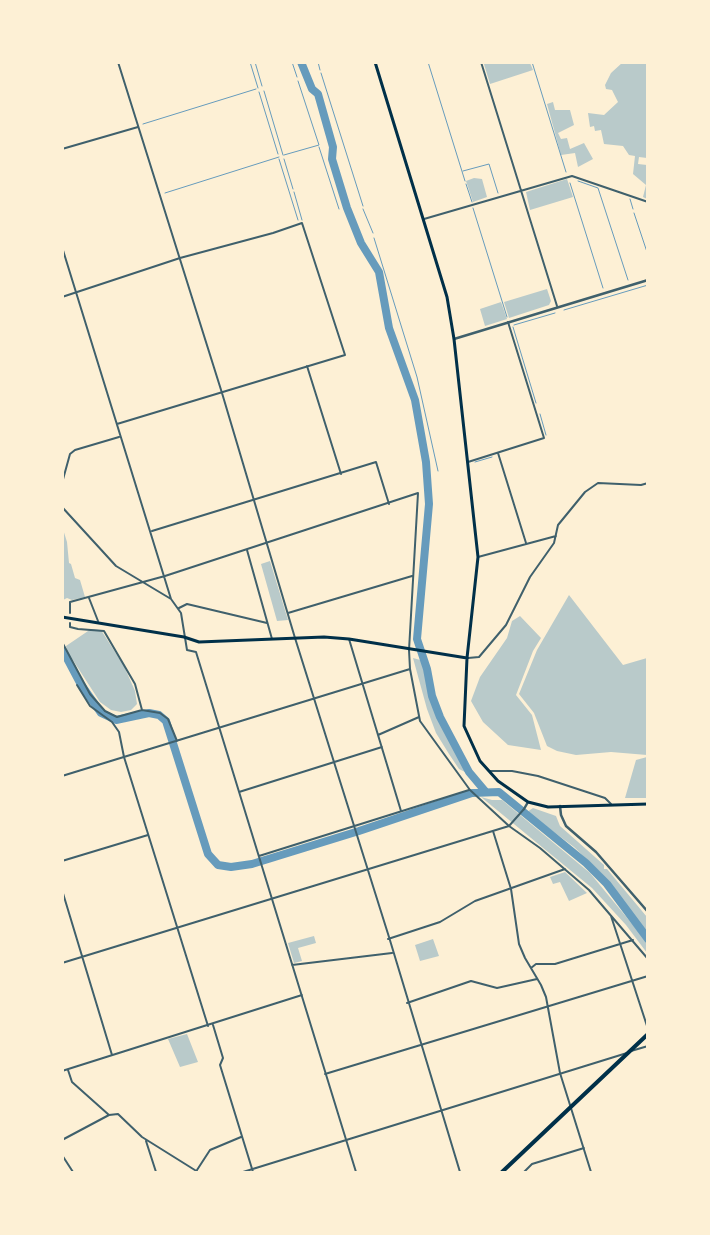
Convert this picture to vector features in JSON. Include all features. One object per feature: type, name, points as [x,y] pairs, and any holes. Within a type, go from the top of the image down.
[{"type":"highway","points":[[502,1172],[648,1034]]},
{"type":"main road","points":[[375,62],[447,297],[454,340],[478,557],[467,658],[464,726],[480,761],[508,789],[528,802],[560,806],[648,804]]},
{"type":"main road","points":[[62,617],[184,637],[199,642],[294,638],[348,639],[430,654],[467,658]]},
{"type":"street","points":[[118,62],[222,393],[294,638],[407,1003],[442,1109],[460,1172]]},
{"type":"street","points":[[481,62],[557,306]]},
{"type":"street","points":[[62,149],[138,127]]},
{"type":"street","points":[[424,219],[572,176],[648,202]]},
{"type":"street","points":[[62,297],[180,258],[302,223],[345,355],[117,424]]},
{"type":"street","points":[[62,247],[171,599]]},
{"type":"street","points":[[454,340],[557,306],[648,280]]},
{"type":"street","points":[[468,462],[544,438],[508,322]]},
{"type":"street","points":[[307,366],[341,474]]},
{"type":"street","points":[[62,483],[70,454],[75,450],[120,437]]},
{"type":"street","points":[[498,453],[526,543]]},
{"type":"street","points":[[151,532],[376,462],[389,504]]},
{"type":"street","points":[[467,658],[479,657],[506,625],[530,577],[546,557],[556,536],[558,525],[592,486],[598,483],[641,485],[648,483]]},
{"type":"street","points":[[70,614],[70,602],[165,576],[418,493],[412,576],[410,669],[419,717],[470,790],[509,826],[565,869],[610,914],[648,959]]},
{"type":"street","points":[[62,507],[102,553],[116,566],[141,583],[171,599],[179,608],[186,650],[196,652],[356,1172]]},
{"type":"street","points":[[478,557],[556,536]]},
{"type":"street","points":[[247,550],[272,639]]},
{"type":"street","points":[[288,613],[412,576]]},
{"type":"street","points":[[90,598],[98,622]]},
{"type":"street","points":[[179,608],[187,604],[267,623]]},
{"type":"street","points":[[70,623],[70,626],[78,629],[104,631],[134,684],[142,710]]},
{"type":"street","points":[[348,639],[401,812]]},
{"type":"street","points":[[62,642],[90,694],[105,711],[117,716],[142,710],[160,713],[168,719],[176,741]]},
{"type":"street","points":[[62,776],[410,669]]},
{"type":"street","points":[[77,685],[90,706],[112,722],[119,732],[124,757],[208,1026]]},
{"type":"street","points":[[378,735],[419,717]]},
{"type":"street","points":[[239,792],[382,747]]},
{"type":"street","points":[[488,770],[512,771],[538,776],[604,798],[611,804]]},
{"type":"street","points":[[259,857],[470,790]]},
{"type":"street","points":[[62,963],[509,826],[528,802]]},
{"type":"street","points":[[560,806],[561,815],[566,826],[596,852],[648,912]]},
{"type":"street","points":[[493,831],[511,889],[519,944],[530,968],[542,985],[560,1073],[590,1172]]},
{"type":"street","points":[[62,861],[148,835]]},
{"type":"street","points":[[388,939],[440,922],[475,901],[565,869]]},
{"type":"street","points":[[62,890],[112,1055]]},
{"type":"street","points":[[610,914],[648,1029]]},
{"type":"street","points":[[530,968],[536,964],[554,964],[633,940]]},
{"type":"street","points":[[292,965],[392,952]]},
{"type":"street","points":[[325,1074],[648,976]]},
{"type":"street","points":[[407,1003],[471,981],[497,988],[510,983],[537,979]]},
{"type":"street","points":[[62,1071],[213,1025],[302,995]]},
{"type":"street","points":[[213,1025],[223,1058],[220,1065],[252,1171]]},
{"type":"street","points":[[242,1172],[252,1171],[442,1109],[648,1046]]},
{"type":"street","points":[[68,1070],[72,1082],[109,1115]]},
{"type":"street","points":[[62,1140],[109,1115],[118,1114],[145,1140],[198,1171],[210,1150],[242,1137]]},
{"type":"street","points":[[145,1140],[156,1172]]},
{"type":"street","points":[[524,1172],[532,1164],[584,1148]]},
{"type":"street","points":[[62,1155],[73,1172]]},
{"type":"shaded area","points":[[489,62],[530,63],[533,70],[490,84],[484,64]]},
{"type":"shaded area","points":[[623,62],[647,63],[647,158],[639,157],[638,164],[647,165],[647,199],[643,197],[646,185],[633,174],[635,156],[629,155],[623,146],[604,144],[601,130],[595,131],[594,126],[590,127],[588,113],[604,115],[618,102],[612,90],[606,89],[605,85],[611,73]]},
{"type":"shaded area","points":[[553,102],[555,110],[570,110],[574,125],[558,133],[561,139],[567,138],[570,149],[584,143],[593,159],[578,167],[575,153],[561,155],[547,104]]},
{"type":"shaded area","points":[[474,178],[482,179],[487,197],[473,202],[466,181]]},
{"type":"shaded area","points":[[567,179],[573,197],[530,210],[526,192]]},
{"type":"shaded area","points":[[547,289],[551,301],[549,305],[509,318],[504,302]]},
{"type":"shaded area","points":[[501,302],[507,319],[485,326],[480,309]]},
{"type":"shaded area","points":[[62,526],[67,542],[69,563],[75,578],[80,580],[85,597],[72,600],[67,598],[63,600]]},
{"type":"shaded area","points":[[270,561],[288,620],[277,621],[261,564]]},
{"type":"shaded area","points":[[569,595],[623,665],[647,658],[647,755],[611,752],[576,755],[557,751],[547,746],[534,713],[519,694],[537,650]]},
{"type":"shaded area","points":[[520,616],[541,638],[533,651],[516,695],[532,715],[541,750],[508,745],[483,722],[471,701],[480,677],[507,638],[512,621]]},
{"type":"shaded area","points":[[91,629],[101,630],[124,666],[135,691],[137,704],[131,710],[121,712],[111,710],[100,702],[67,651],[66,646]]},
{"type":"shaded area","points":[[413,658],[424,661],[428,688],[434,709],[467,773],[459,769],[436,733],[427,709]]},
{"type":"shaded area","points":[[647,757],[647,798],[625,798],[636,760]]},
{"type":"shaded area","points":[[481,797],[502,800],[590,873],[647,942],[647,953],[626,925],[592,888]]},
{"type":"shaded area","points":[[533,808],[556,816],[560,826],[604,865],[604,869],[607,869],[647,917],[647,933],[601,873],[574,847],[527,812]]},
{"type":"shaded area","points":[[565,872],[587,893],[569,901],[560,882],[553,884],[550,877]]},
{"type":"shaded area","points":[[314,936],[316,943],[298,948],[302,961],[294,963],[288,943]]},
{"type":"shaded area","points":[[433,939],[439,956],[420,961],[415,945]]},
{"type":"shaded area","points":[[187,1034],[198,1062],[180,1067],[168,1039]]},
{"type":"waterway","points":[[250,62],[258,88]]},
{"type":"waterway","points":[[255,62],[262,86]]},
{"type":"waterway","points":[[292,62],[297,77]]},
{"type":"waterway","points":[[301,62],[312,89],[318,94],[333,147],[332,159],[347,208],[361,243],[379,272],[389,328],[415,400],[426,462],[429,504],[417,639],[427,669],[432,696],[440,717],[469,772],[485,791]]},
{"type":"waterway","points":[[318,62],[320,70]]},
{"type":"waterway","points":[[428,62],[465,181]]},
{"type":"waterway","points":[[532,62],[566,172]]},
{"type":"waterway","points":[[321,73],[363,206]]},
{"type":"waterway","points":[[284,155],[319,145],[298,81]]},
{"type":"waterway","points":[[143,124],[256,89]]},
{"type":"waterway","points":[[264,91],[283,155]]},
{"type":"waterway","points":[[259,92],[278,154]]},
{"type":"waterway","points":[[319,147],[339,209]]},
{"type":"waterway","points":[[165,193],[279,157]]},
{"type":"waterway","points":[[279,159],[298,220]]},
{"type":"waterway","points":[[284,159],[293,189]]},
{"type":"waterway","points":[[463,171],[489,164],[498,193]]},
{"type":"waterway","points":[[578,181],[598,188],[628,280]]},
{"type":"waterway","points":[[570,183],[603,288]]},
{"type":"waterway","points":[[466,184],[472,202]]},
{"type":"waterway","points":[[294,192],[302,220]]},
{"type":"waterway","points":[[630,199],[633,209]]},
{"type":"waterway","points":[[473,208],[507,317]]},
{"type":"waterway","points":[[363,209],[373,233]]},
{"type":"waterway","points":[[634,213],[648,255]]},
{"type":"waterway","points":[[374,238],[417,377],[438,471]]},
{"type":"waterway","points":[[564,310],[648,285]]},
{"type":"waterway","points":[[514,325],[555,313]]},
{"type":"waterway","points":[[513,327],[536,403]]},
{"type":"waterway","points":[[540,414],[546,435]]},
{"type":"waterway","points":[[475,462],[492,457]]},
{"type":"waterway","points":[[62,649],[80,683],[101,713],[116,720],[149,713],[159,715],[166,721],[208,854],[218,865],[231,867],[252,864],[472,793],[499,792],[586,863],[607,884],[648,939]]}]
